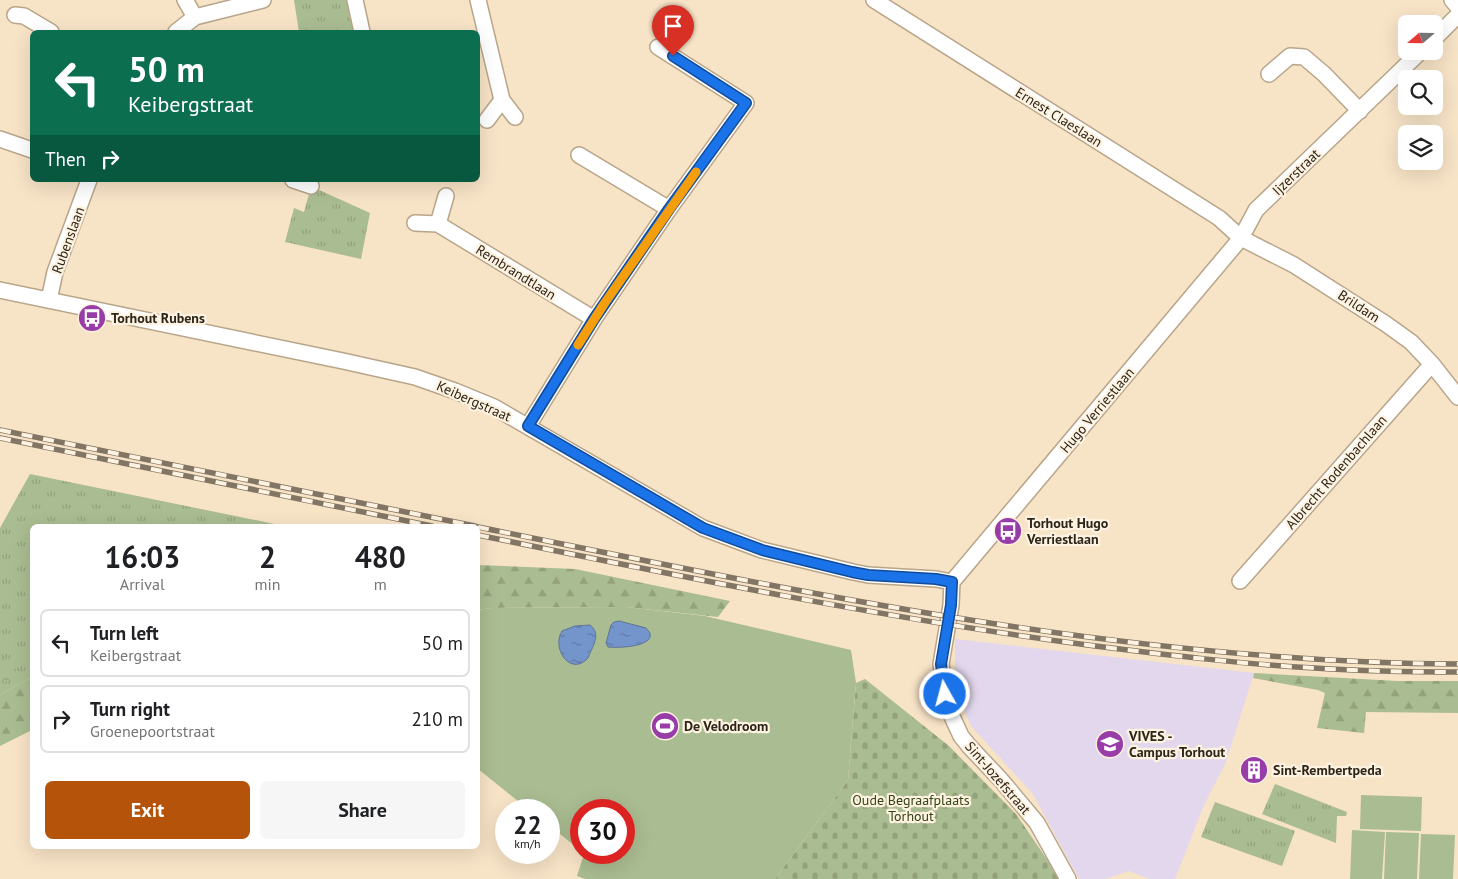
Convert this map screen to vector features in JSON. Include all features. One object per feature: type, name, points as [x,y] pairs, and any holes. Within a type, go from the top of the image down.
[{"type":"street","points":[[186,0],[195,17]]},
{"type":"street","points":[[179,30],[195,17],[263,0]]},
{"type":"street","points":[[355,0],[362,30]]},
{"type":"street","points":[[478,0],[502,100],[516,117]]},
{"type":"street","name":"Ernest Claeslaan","points":[[874,0],[1219,218],[1241,238]]},
{"type":"street","points":[[1452,0],[1458,7]]},
{"type":"street","points":[[15,15],[24,16],[48,30]]},
{"type":"street","points":[[1443,30],[1458,15]]},
{"type":"street","points":[[528,426],[594,319],[669,209],[746,103],[658,46]]},
{"type":"street","points":[[1269,74],[1290,56],[1304,57],[1324,74],[1360,111]]},
{"type":"street","name":"Ijzerstraat","points":[[1241,238],[1256,210],[1412,60]]},
{"type":"street","points":[[487,120],[502,100]]},
{"type":"street","points":[[0,139],[30,149]]},
{"type":"street","points":[[580,155],[669,209]]},
{"type":"street","name":"Rubenslaan","points":[[49,300],[56,272],[88,182]]},
{"type":"street","points":[[300,182],[311,186]]},
{"type":"street","points":[[438,224],[446,196]]},
{"type":"street","name":"Rembrandtlaan","points":[[415,223],[438,224],[594,319]]},
{"type":"street","name":"Brildam","points":[[1241,238],[1294,266],[1411,342],[1432,364],[1458,397]]},
{"type":"street","name":"Hugo Verriestlaan","points":[[952,582],[1241,238]]},
{"type":"street","name":"Keibergstraat","points":[[0,290],[415,377],[494,407],[703,528],[762,550],[852,572],[952,582]]},
{"type":"street","name":"Albrecht Rodenbachlaan","points":[[1240,581],[1432,364]]},
{"type":"street","name":"Sint-Jozefstraat","points":[[952,582],[951,605],[941,664],[949,710],[961,736],[1014,794],[1037,823],[1068,879]]},
{"type":"shaded area","name":"VIVES - Campus Torhout","points":[[955,639],[1254,673],[1226,762],[1204,805],[1175,879],[1150,879],[1129,871],[1105,879],[1079,879],[1033,794],[971,726],[955,689]]},
{"type":"green space","points":[[294,0],[347,0],[354,30],[299,30]]},
{"type":"green space","points":[[317,189],[370,213],[361,259],[285,242],[294,208],[304,212],[309,194]]},
{"type":"green space","points":[[30,474],[274,524],[30,524],[30,679],[0,695],[0,528]]},
{"type":"green space","points":[[480,565],[575,569],[730,601],[718,617],[626,607],[480,610]]},
{"type":"green space","name":"De Velodroom","points":[[626,607],[705,616],[851,650],[856,683],[848,780],[775,879],[585,879],[577,876],[581,864],[635,864],[635,799],[570,799],[570,842],[560,834],[560,799],[515,799],[480,771],[480,610]]},
{"type":"green space","points":[[0,655],[20,673],[0,685]]},
{"type":"green space","points":[[1254,673],[1398,681],[1458,681],[1458,713],[1366,712],[1364,733],[1317,728],[1325,693],[1318,690],[1253,678]]},
{"type":"green space","points":[[30,679],[30,731],[0,746],[0,695]]},
{"type":"green space","name":"Oude Begraafplaats Torhout","points":[[865,679],[949,746],[1016,814],[1058,879],[775,879],[848,780],[856,683]]},
{"type":"green space","points":[[1275,784],[1347,812],[1346,816],[1337,816],[1336,843],[1262,814]]},
{"type":"green space","points":[[1361,795],[1422,797],[1421,831],[1360,829]]},
{"type":"green space","points":[[1215,802],[1295,831],[1282,866],[1201,837]]},
{"type":"green space","points":[[1352,830],[1385,832],[1382,879],[1350,879]]},
{"type":"green space","points":[[1386,832],[1419,833],[1417,879],[1384,879]]},
{"type":"green space","points":[[1421,834],[1455,835],[1453,879],[1419,879]]},
{"type":"water","points":[[619,621],[646,628],[650,633],[650,638],[635,646],[608,647],[606,643],[611,625]]},
{"type":"water","points":[[590,625],[594,629],[596,636],[588,658],[582,663],[569,663],[564,658],[559,645],[562,631],[575,626]]},
{"type":"railway","points":[[0,430],[465,524]]},
{"type":"railway","points":[[0,438],[422,524]]},
{"type":"railway","points":[[480,527],[721,576],[843,598],[965,619],[1088,637],[1211,651],[1334,660],[1458,664]]},
{"type":"railway","points":[[480,535],[863,610],[1095,646],[1259,664],[1350,670],[1458,672]]},
{"type":"slow traffic","points":[[578,345],[604,304],[696,172]]},
{"type":"place","name":"Torhout Rubens","points":[[92,318]]},
{"type":"place","name":"Torhout Hugo Verriestlaan","points":[[1008,531]]},
{"type":"place","name":"De Velodroom","points":[[665,726]]},
{"type":"place","name":"VIVES - Campus Torhout","points":[[1110,744]]},
{"type":"place","name":"Sint-Rembertpeda","points":[[1254,770]]},
{"type":"route","points":[[673,56],[746,103],[669,209],[594,319],[528,426],[703,528],[732,539],[762,550],[852,572],[952,582],[951,605],[941,664],[945,694]]}]
